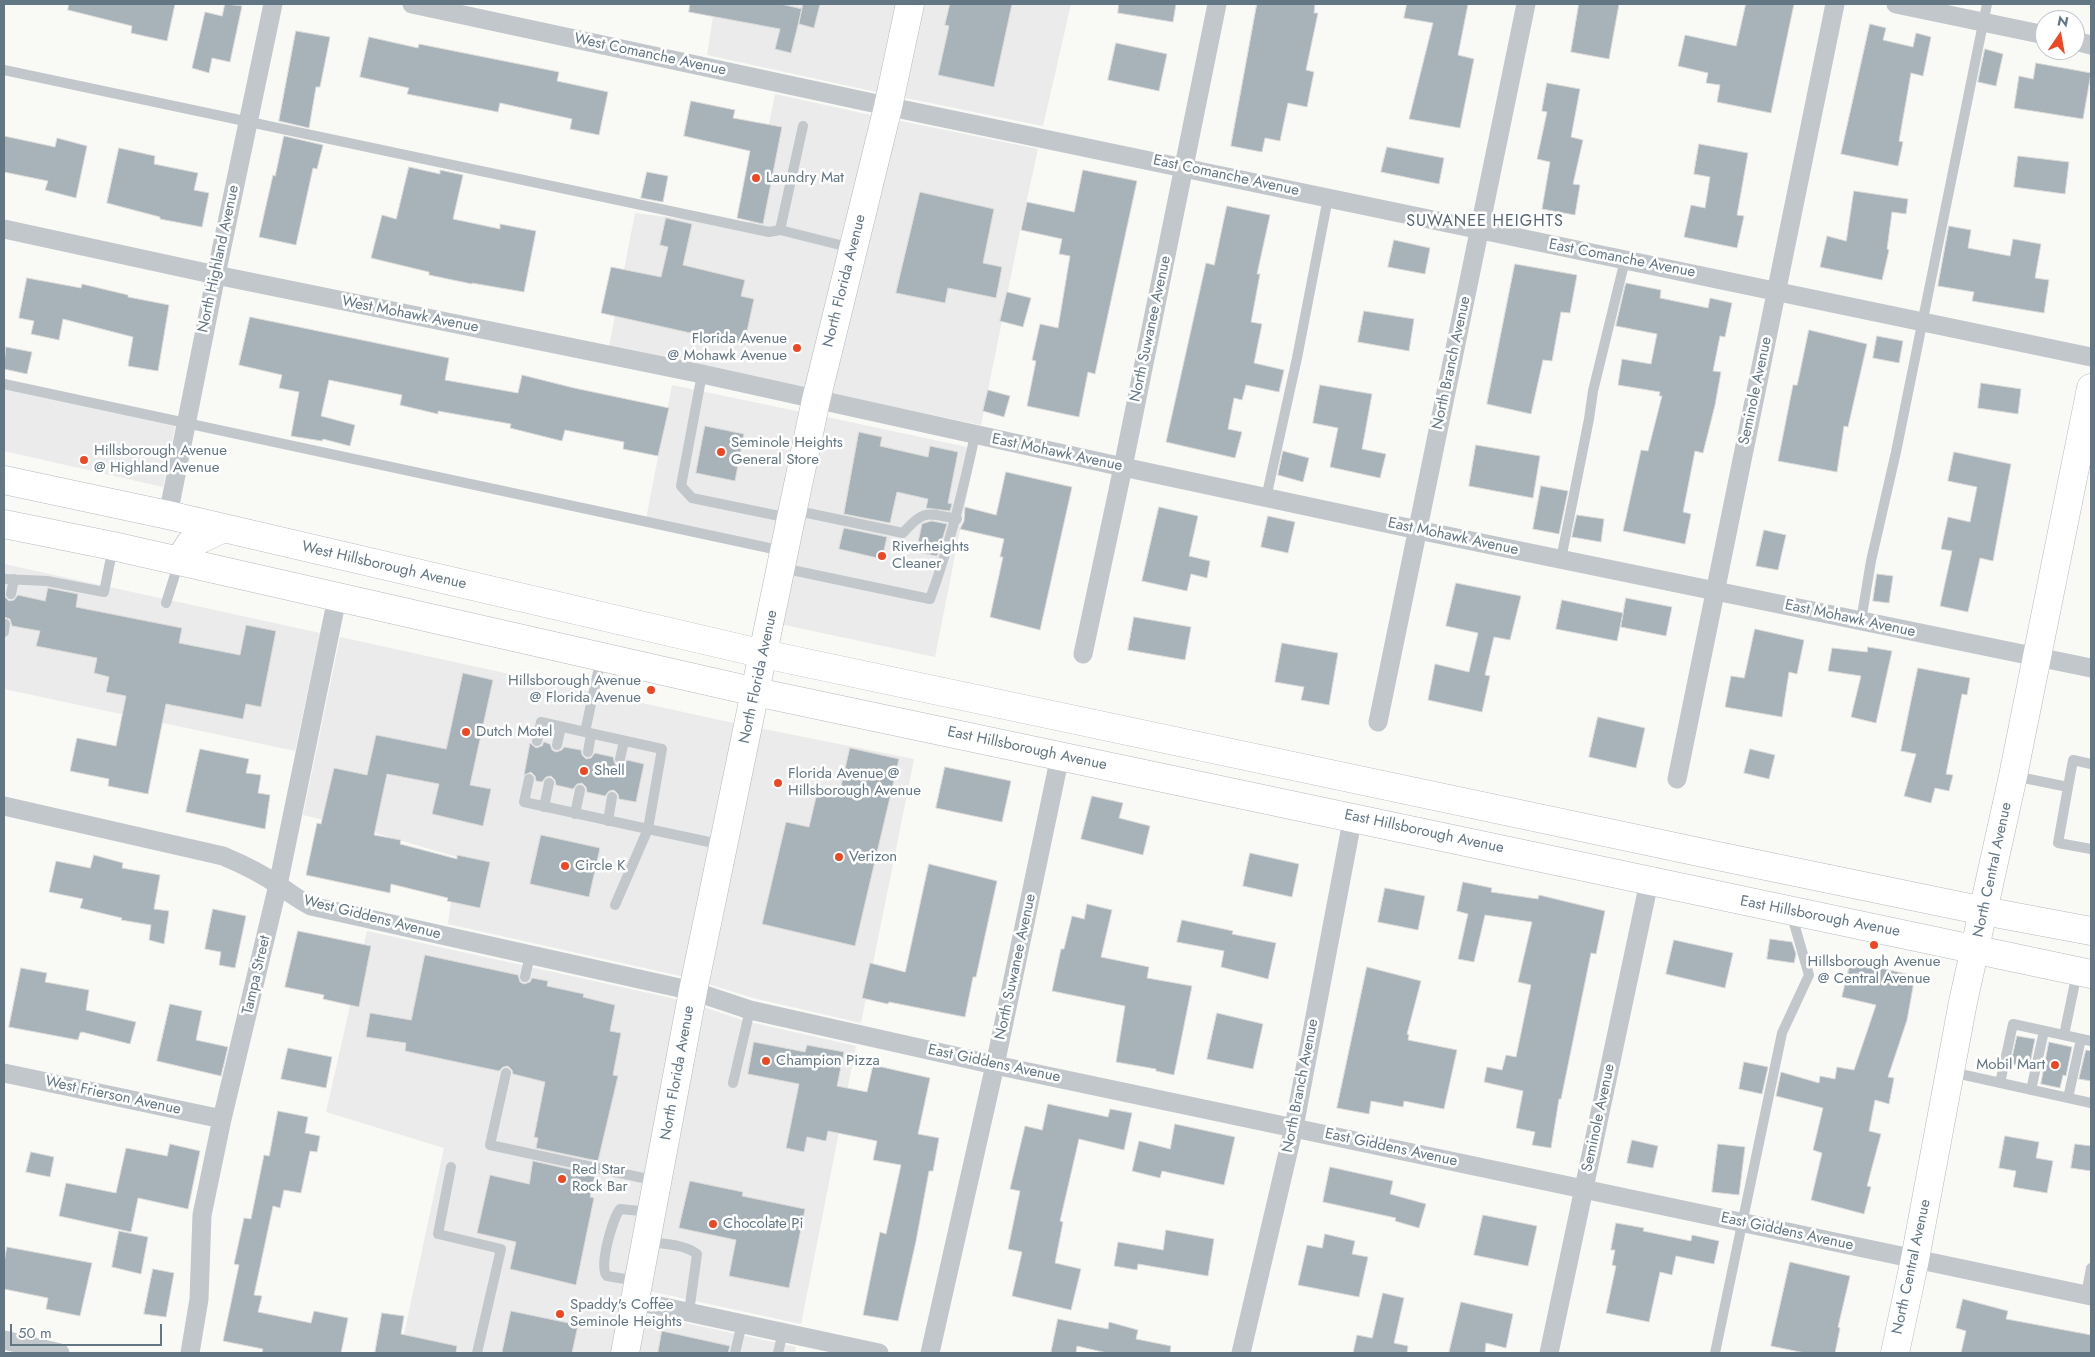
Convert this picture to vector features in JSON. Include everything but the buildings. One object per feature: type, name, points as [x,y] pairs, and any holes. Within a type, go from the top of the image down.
[{"type":"main road","name":"North Florida Avenue","points":[[625,1353],[692,991],[816,400],[888,107],[910,4]]},
{"type":"main road","name":"North Central Avenue","points":[[1895,1353],[1915,1259],[1963,1002],[2013,776],[2091,388]]},
{"type":"main road","name":"West Hillsborough Avenue","points":[[4,480],[168,515],[764,654]]},
{"type":"main road","points":[[4,524],[113,546],[756,692]]},
{"type":"main road","points":[[179,561],[190,544],[224,528]]},
{"type":"main road","points":[[764,654],[1984,911],[2091,931]]},
{"type":"main road","name":"East Hillsborough Avenue","points":[[756,692],[1353,816],[1649,882],[1976,948],[2084,972]]},
{"type":"street","name":"North Highland Avenue","points":[[168,515],[273,4]]},
{"type":"street","name":"West Comanche Avenue","points":[[412,4],[888,107]]},
{"type":"street","name":"North Suwanee Avenue","points":[[1083,654],[1218,4]]},
{"type":"street","name":"North Branch Avenue","points":[[1378,722],[1526,4]]},
{"type":"street","name":"Seminole Avenue","points":[[1677,778],[1834,4]]},
{"type":"street","points":[[1896,4],[2035,33]]},
{"type":"street","name":"East Comanche Avenue","points":[[888,107],[2091,357]]},
{"type":"street","name":"West Mohawk Avenue","points":[[4,229],[216,275],[702,374],[816,400]]},
{"type":"street","name":"East Mohawk Avenue","points":[[816,400],[1418,530],[2091,668]]},
{"type":"street","name":"Tampa Street","points":[[190,1353],[199,1299],[202,1215],[222,1120],[278,885],[338,598]]},
{"type":"street","name":"North Suwanee Avenue","points":[[930,1353],[995,1065],[1060,756]]},
{"type":"street","name":"West Giddens Avenue","points":[[4,806],[223,856],[247,866],[311,906],[692,991]]},
{"type":"street","name":"North Branch Avenue","points":[[1241,1353],[1294,1127],[1353,816]]},
{"type":"street","name":"Seminole Avenue","points":[[1548,1353],[1649,882]]},
{"type":"street","name":"East Giddens Avenue","points":[[692,991],[750,1010],[995,1065],[2089,1295]]},
{"type":"street","name":"West Frierson Avenue","points":[[4,1073],[222,1120]]},
{"type":"street","points":[[638,1291],[688,1312],[879,1353]]},
{"type":"street","points":[[4,1340],[60,1353]]},
{"type":"lane","points":[[1861,621],[1871,561],[1924,322],[1987,4]]},
{"type":"lane","points":[[4,70],[769,232],[780,230],[853,248]]},
{"type":"lane","points":[[780,230],[803,126]]},
{"type":"lane","points":[[1266,498],[1297,358],[1328,198]]},
{"type":"lane","points":[[1561,559],[1593,391],[1625,260]]},
{"type":"lane","points":[[702,374],[681,486],[692,498],[903,533],[920,515],[930,513],[957,518]]},
{"type":"lane","points":[[4,384],[783,559],[930,599],[957,518],[975,435]]},
{"type":"lane","points":[[11,594],[9,579],[47,581],[104,592],[113,546]]},
{"type":"lane","points":[[166,603],[179,561]]},
{"type":"lane","points":[[588,752],[588,733],[601,657]]},
{"type":"lane","points":[[537,741],[541,722],[662,748],[648,829],[615,904]]},
{"type":"lane","points":[[557,745],[560,727]]},
{"type":"lane","points":[[620,759],[624,740]]},
{"type":"lane","points":[[2091,764],[2074,760],[2058,843],[2091,849]]},
{"type":"lane","points":[[2013,776],[2068,787]]},
{"type":"lane","points":[[529,779],[524,802],[724,845]]},
{"type":"lane","points":[[544,807],[549,784]]},
{"type":"lane","points":[[575,814],[580,790]]},
{"type":"lane","points":[[608,820],[612,797]]},
{"type":"lane","points":[[1715,1353],[1782,1032],[1810,975],[1790,910]]},
{"type":"lane","points":[[525,977],[530,955]]},
{"type":"lane","points":[[2064,1035],[2084,972]]},
{"type":"lane","points":[[733,1083],[750,1010]]},
{"type":"lane","points":[[2000,1083],[2013,1024],[2086,1040],[2068,1098]]},
{"type":"lane","points":[[2031,1090],[2044,1031]]},
{"type":"lane","points":[[1950,1072],[2091,1103]]},
{"type":"lane","points":[[506,1073],[490,1145],[658,1181]]},
{"type":"lane","points":[[451,1167],[438,1234],[501,1249],[477,1353]]},
{"type":"lane","points":[[638,1291],[607,1276],[604,1273],[604,1264],[614,1217],[620,1209],[652,1213]]},
{"type":"lane","points":[[647,1242],[683,1247],[697,1254],[688,1312]]},
{"type":"lane","points":[[2089,1295],[2091,1268]]},
{"type":"lane","points":[[735,1353],[742,1323]]},
{"type":"lane","points":[[778,1353],[783,1332]]},
{"type":"shaded area","points":[[715,4],[899,4],[881,93],[707,55]]},
{"type":"shaded area","points":[[920,4],[1071,4],[1043,126],[901,97]]},
{"type":"shaded area","points":[[775,94],[875,116],[806,389],[609,347],[635,213],[748,227]]},
{"type":"shaded area","points":[[896,120],[1038,149],[981,425],[827,393]]},
{"type":"shaded area","points":[[4,379],[177,418],[163,487],[4,451]]},
{"type":"shaded area","points":[[672,385],[801,412],[773,545],[646,519]]},
{"type":"shaded area","points":[[822,416],[976,449],[935,657],[780,624]]},
{"type":"shaded area","points":[[4,564],[320,633],[295,751],[4,689]]},
{"type":"shaded area","points":[[340,637],[738,724],[685,977],[448,924],[457,857],[365,830],[303,815]]},
{"type":"shaded area","points":[[759,728],[914,759],[861,1023],[753,998],[705,983]]},
{"type":"shaded area","points":[[367,931],[680,1000],[615,1353],[400,1353],[444,1148],[326,1112]]},
{"type":"shaded area","points":[[701,1006],[745,1021],[856,1046],[801,1324],[649,1291]]},
{"type":"shaded area","points":[[644,1314],[796,1347],[795,1353],[636,1353]]},
{"type":"place","name":"Laundry Mat","points":[[756,178]]},
{"type":"place","name":"Florida Avenue @ Mohawk Avenue","points":[[797,348]]},
{"type":"place","name":"Seminole Heights General Store","points":[[721,452]]},
{"type":"place","name":"Hillsborough Avenue @ Highland Avenue","points":[[84,460]]},
{"type":"place","name":"Riverheights Cleaner","points":[[882,556]]},
{"type":"place","name":"Hillsborough Avenue @ Florida Avenue","points":[[651,690]]},
{"type":"place","name":"Dutch Motel","points":[[466,732]]},
{"type":"place","name":"Shell","points":[[584,771]]},
{"type":"place","name":"Florida Avenue @ Hillsborough Avenue","points":[[778,783]]},
{"type":"place","name":"Verizon","points":[[839,857]]},
{"type":"place","name":"Circle K","points":[[565,866]]},
{"type":"place","name":"Hillsborough Avenue @ Central Avenue","points":[[1874,945]]},
{"type":"place","name":"Champion Pizza","points":[[766,1061]]},
{"type":"place","name":"Mobil Mart","points":[[2055,1065]]},
{"type":"place","name":"Red Star Rock Bar","points":[[562,1179]]},
{"type":"place","name":"Chocolate Pi","points":[[713,1224]]},
{"type":"place","name":"Spaddy's Coffee Seminole Heights","points":[[560,1314]]},
{"type":"district","name":"SUWANEE HEIGHTS","points":[[1485,222]]}]
